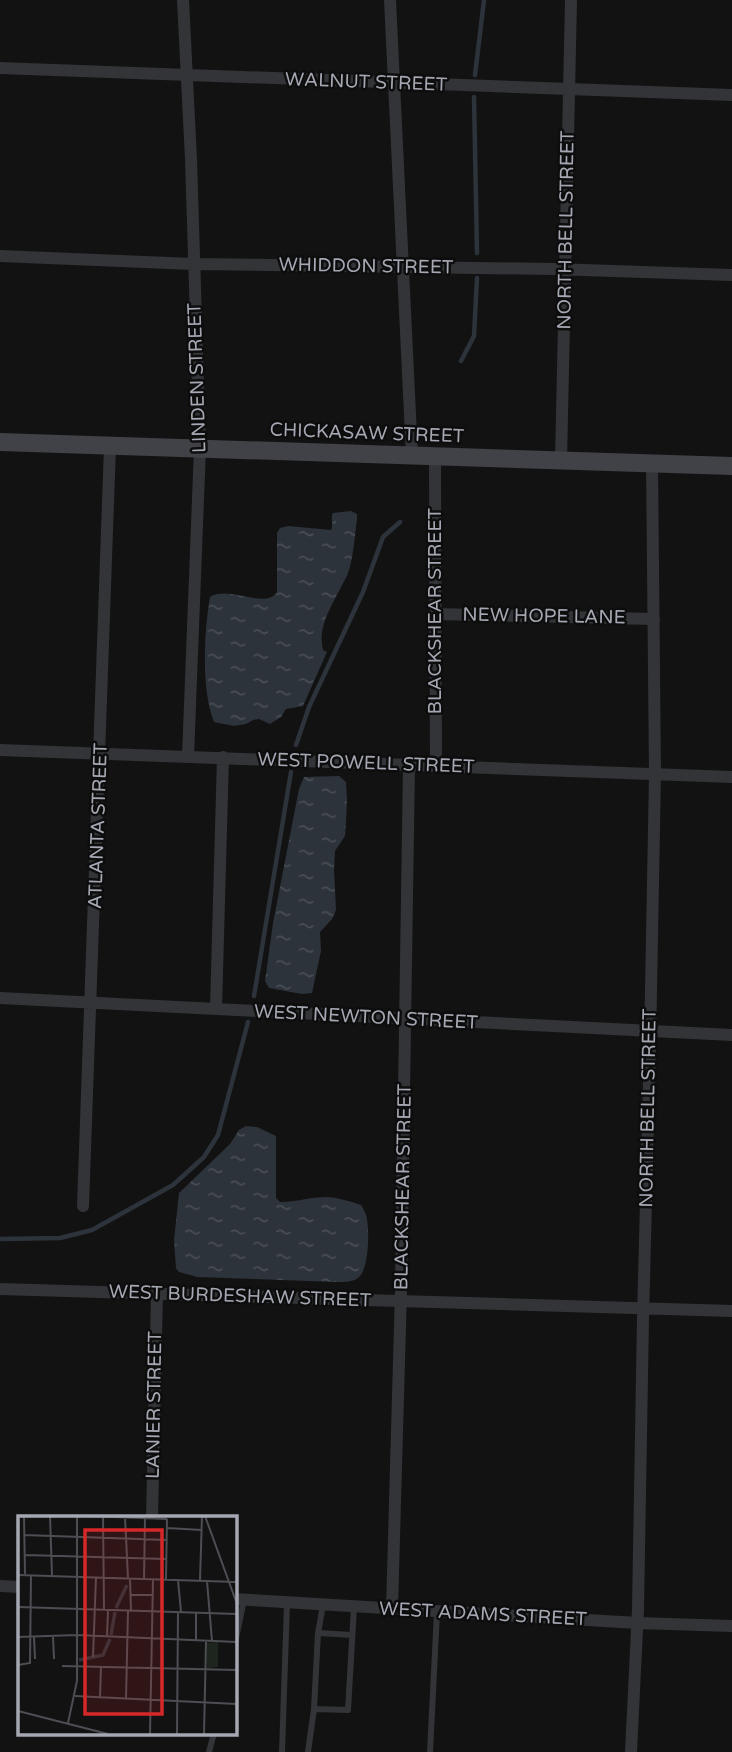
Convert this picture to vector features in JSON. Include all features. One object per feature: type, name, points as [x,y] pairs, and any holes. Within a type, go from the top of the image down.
[{"type":"street","name":"LINDEN STREET","points":[[183,0],[200,448],[188,756]]},
{"type":"street","points":[[390,0],[412,456]]},
{"type":"street","name":"NORTH BELL STREET","points":[[561,461],[571,0]]},
{"type":"street","name":"WALNUT STREET","points":[[0,68],[732,95]]},
{"type":"street","name":"WHIDDON STREET","points":[[0,256],[193,264],[732,275]]},
{"type":"street","name":"CHICKASAW STREET","points":[[0,442],[732,466]]},
{"type":"street","name":"ATLANTA STREET","points":[[83,1206],[110,446]]},
{"type":"street","name":"BLACKSHEAR STREET","points":[[435,457],[436,766]]},
{"type":"street","name":"NORTH BELL STREET","points":[[631,1752],[638,1623],[655,774],[652,463]]},
{"type":"street","name":"NEW HOPE LANE","points":[[435,614],[654,618]]},
{"type":"street","name":"WEST POWELL STREET","points":[[0,750],[732,777]]},
{"type":"street","points":[[216,1009],[223,757]]},
{"type":"street","name":"BLACKSHEAR STREET","points":[[392,1609],[401,1301],[410,765]]},
{"type":"street","name":"WEST NEWTON STREET","points":[[0,998],[732,1035]]},
{"type":"street","name":"WEST BURDESHAW STREET","points":[[0,1289],[732,1311]]},
{"type":"street","name":"LANIER STREET","points":[[152,1516],[157,1293]]},
{"type":"street","points":[[0,1586],[18,1587]]},
{"type":"street","name":"WEST ADAMS STREET","points":[[239,1600],[732,1626]]},
{"type":"lane","points":[[236,1629],[239,1600]]},
{"type":"lane","points":[[282,1752],[286,1603]]},
{"type":"lane","points":[[308,1752],[314,1709],[318,1633],[323,1605]]},
{"type":"lane","points":[[314,1709],[348,1710],[354,1607]]},
{"type":"lane","points":[[430,1752],[438,1612]]},
{"type":"lane","points":[[318,1633],[352,1635]]},
{"type":"lane","points":[[209,1752],[214,1734]]},
{"type":"water","points":[[351,511],[357,514],[357,519],[350,568],[325,620],[322,640],[323,650],[327,652],[303,706],[286,709],[281,717],[270,724],[259,719],[234,726],[214,722],[205,677],[206,627],[210,597],[227,594],[264,599],[271,597],[277,592],[277,533],[280,528],[288,526],[331,530],[333,513]]},
{"type":"water","points":[[339,776],[346,782],[347,799],[345,836],[335,851],[336,910],[320,932],[321,951],[312,993],[302,994],[269,988],[265,981],[273,923],[299,789],[304,777]]},
{"type":"water","points":[[246,1126],[257,1127],[276,1136],[276,1198],[280,1202],[327,1197],[361,1205],[366,1214],[368,1247],[365,1266],[357,1279],[337,1282],[197,1277],[179,1272],[176,1268],[174,1240],[179,1193],[230,1144],[239,1130]]},
{"type":"waterway","points":[[475,75],[484,0]]},
{"type":"waterway","points":[[474,97],[477,253]]},
{"type":"waterway","points":[[461,361],[474,336],[477,278]]},
{"type":"waterway","points":[[296,745],[309,707],[363,592],[383,537],[400,522]]},
{"type":"waterway","points":[[254,996],[291,772]]},
{"type":"waterway","points":[[0,1239],[60,1238],[92,1230],[173,1185],[204,1157],[218,1135],[248,1022]]}]
